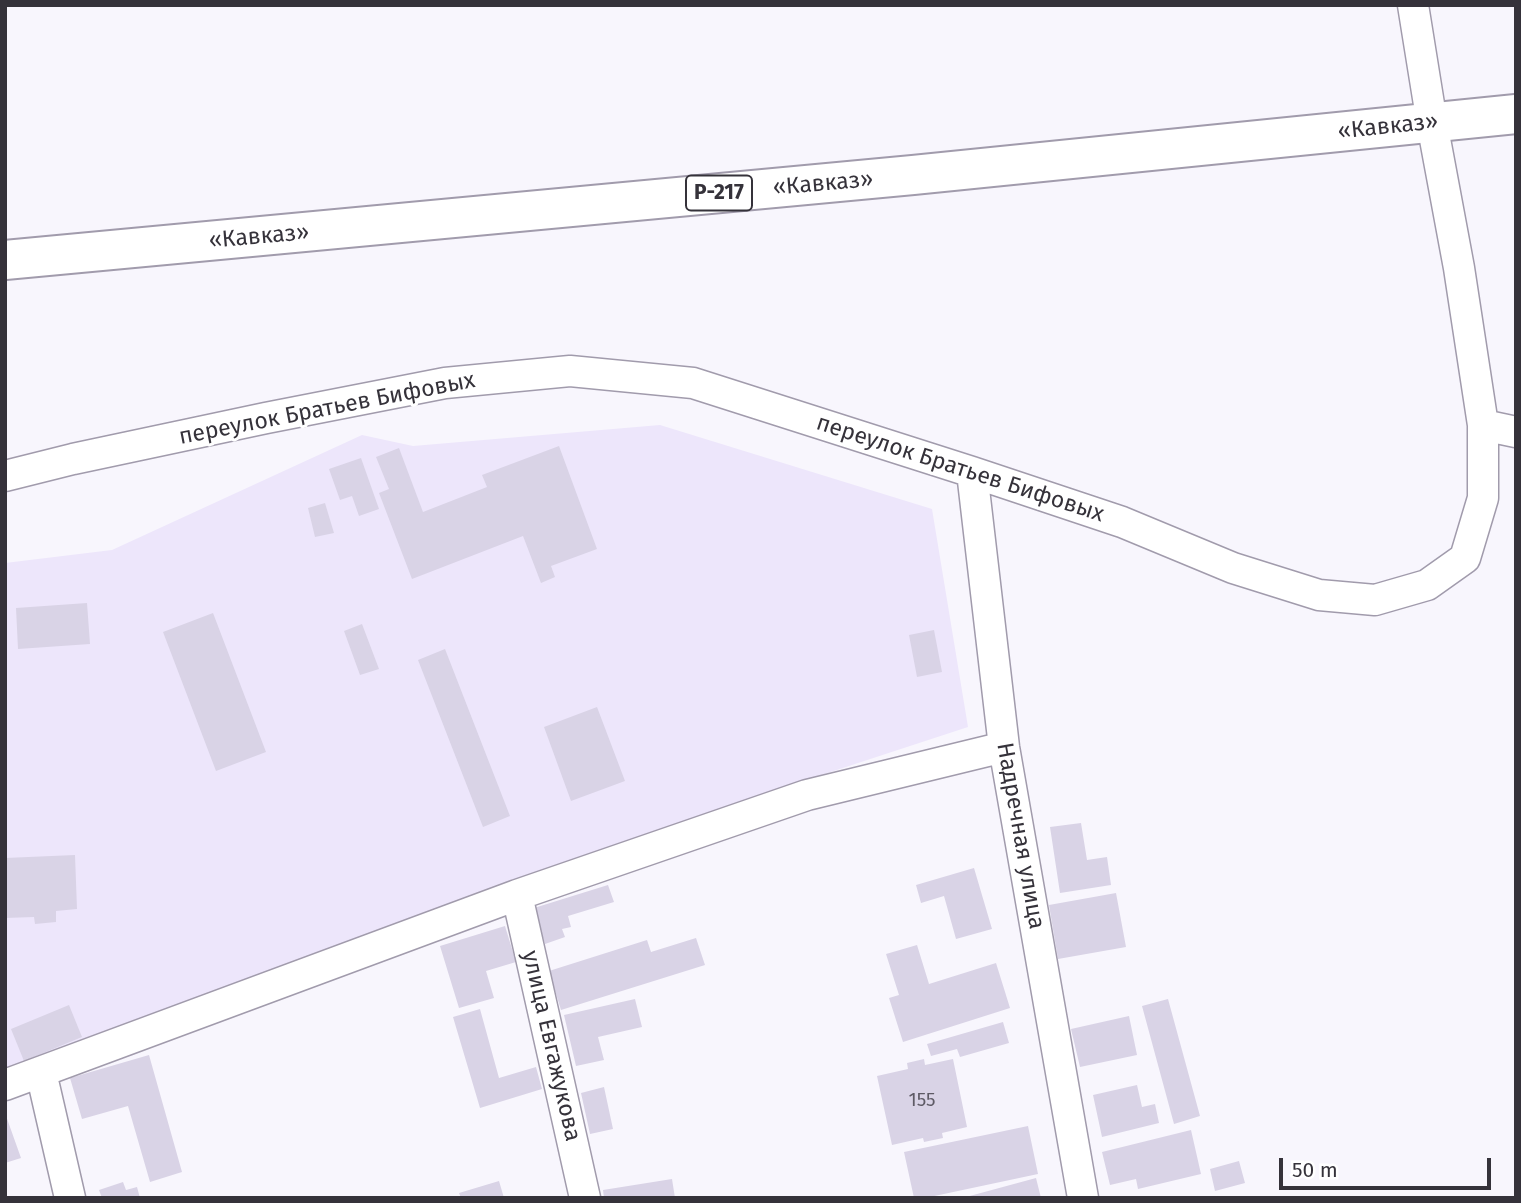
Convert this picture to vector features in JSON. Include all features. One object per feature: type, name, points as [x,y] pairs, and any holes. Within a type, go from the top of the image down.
[{"type":"highway","name":"«Кавказ»","points":[[5,260],[913,175],[1516,114]]},
{"type":"street","name":"переулок Братьев Бифовых","points":[[5,476],[253,420],[444,383],[570,371],[693,383],[1122,522],[1233,568],[1319,595],[1375,600],[1427,585],[1465,558],[1483,498],[1483,425],[1459,268],[1413,5]]},
{"type":"street","points":[[1483,425],[1516,432]]},
{"type":"street","name":"Надречная улица","points":[[972,472],[1004,747],[1083,1198]]},
{"type":"street","points":[[5,1085],[517,895],[807,795],[1004,747]]},
{"type":"street","name":"улица Евгажукова","points":[[517,895],[585,1198]]},
{"type":"street","points":[[41,1072],[70,1198]]},
{"type":"shaded area","points":[[660,425],[932,509],[968,727],[797,783],[5,1079],[5,563],[112,550],[362,435],[413,446]]},
{"type":"building","points":[[559,446],[597,549],[551,566],[555,577],[541,583],[523,536],[412,579],[379,493],[389,489],[376,457],[399,448],[423,512],[487,487],[482,475]]},
{"type":"building","points":[[361,458],[379,509],[359,516],[352,496],[340,500],[329,469]]},
{"type":"building","points":[[325,503],[334,533],[315,537],[308,508]]},
{"type":"building","points":[[87,603],[90,644],[18,649],[16,608]]},
{"type":"building","points":[[213,613],[266,752],[216,771],[163,632]]},
{"type":"building","points":[[362,624],[379,669],[360,675],[344,631]]},
{"type":"building","points":[[934,630],[942,672],[917,677],[909,635]]},
{"type":"building","points":[[445,649],[510,816],[483,827],[418,660]]},
{"type":"building","points":[[597,707],[625,781],[571,801],[544,727]]},
{"type":"building","points":[[1081,823],[1087,860],[1107,857],[1111,885],[1060,893],[1050,827]]},
{"type":"building","points":[[75,855],[77,909],[56,911],[56,922],[35,924],[34,917],[5,918],[5,858]]},
{"type":"building","points":[[974,868],[992,929],[956,939],[944,896],[921,903],[916,885]]},
{"type":"building","points":[[608,885],[614,902],[568,916],[571,927],[562,929],[565,937],[545,944],[534,908]]},
{"type":"building","points":[[1116,893],[1126,947],[1058,959],[1049,905]]},
{"type":"building","points":[[505,926],[516,962],[486,971],[494,998],[459,1008],[440,946]]},
{"type":"building","points":[[696,938],[705,965],[561,1010],[549,971],[647,940],[651,952]]},
{"type":"building","points":[[917,945],[929,984],[996,963],[1010,1008],[903,1042],[889,998],[899,995],[886,954]]},
{"type":"building","points":[[635,999],[642,1027],[598,1037],[604,1060],[576,1066],[564,1015]]},
{"type":"building","points":[[1168,999],[1200,1116],[1174,1124],[1142,1006]]},
{"type":"building","points":[[69,1005],[82,1037],[24,1061],[11,1029]]},
{"type":"building","points":[[480,1009],[499,1078],[536,1067],[542,1089],[480,1108],[453,1017]]},
{"type":"building","points":[[1129,1016],[1137,1055],[1080,1067],[1071,1029]]},
{"type":"building","points":[[1003,1022],[1009,1043],[960,1057],[957,1049],[931,1056],[927,1044]]},
{"type":"building","points":[[149,1055],[182,1172],[150,1182],[128,1106],[82,1119],[70,1078]]},
{"type":"building","points":[[924,1059],[925,1065],[953,1059],[967,1127],[942,1133],[943,1138],[924,1142],[923,1138],[892,1145],[877,1076],[908,1069],[907,1063]]},
{"type":"building","points":[[1137,1085],[1142,1107],[1155,1104],[1159,1123],[1102,1137],[1093,1095]]},
{"type":"building","points":[[604,1087],[613,1129],[590,1134],[581,1093]]},
{"type":"building","points":[[5,1113],[21,1158],[5,1163]]},
{"type":"building","points":[[1028,1126],[1038,1174],[914,1198],[904,1152]]},
{"type":"building","points":[[1191,1130],[1201,1174],[1138,1189],[1136,1179],[1110,1185],[1102,1152]]},
{"type":"building","points":[[1239,1161],[1245,1183],[1215,1191],[1210,1169]]},
{"type":"building","points":[[1036,1178],[1041,1198],[966,1198],[966,1197]]},
{"type":"building","points":[[672,1179],[675,1198],[604,1198],[603,1190]]},
{"type":"building","points":[[499,1181],[504,1198],[461,1198],[459,1193]]},
{"type":"building","points":[[123,1182],[126,1190],[137,1187],[140,1198],[102,1198],[99,1190]]}]
